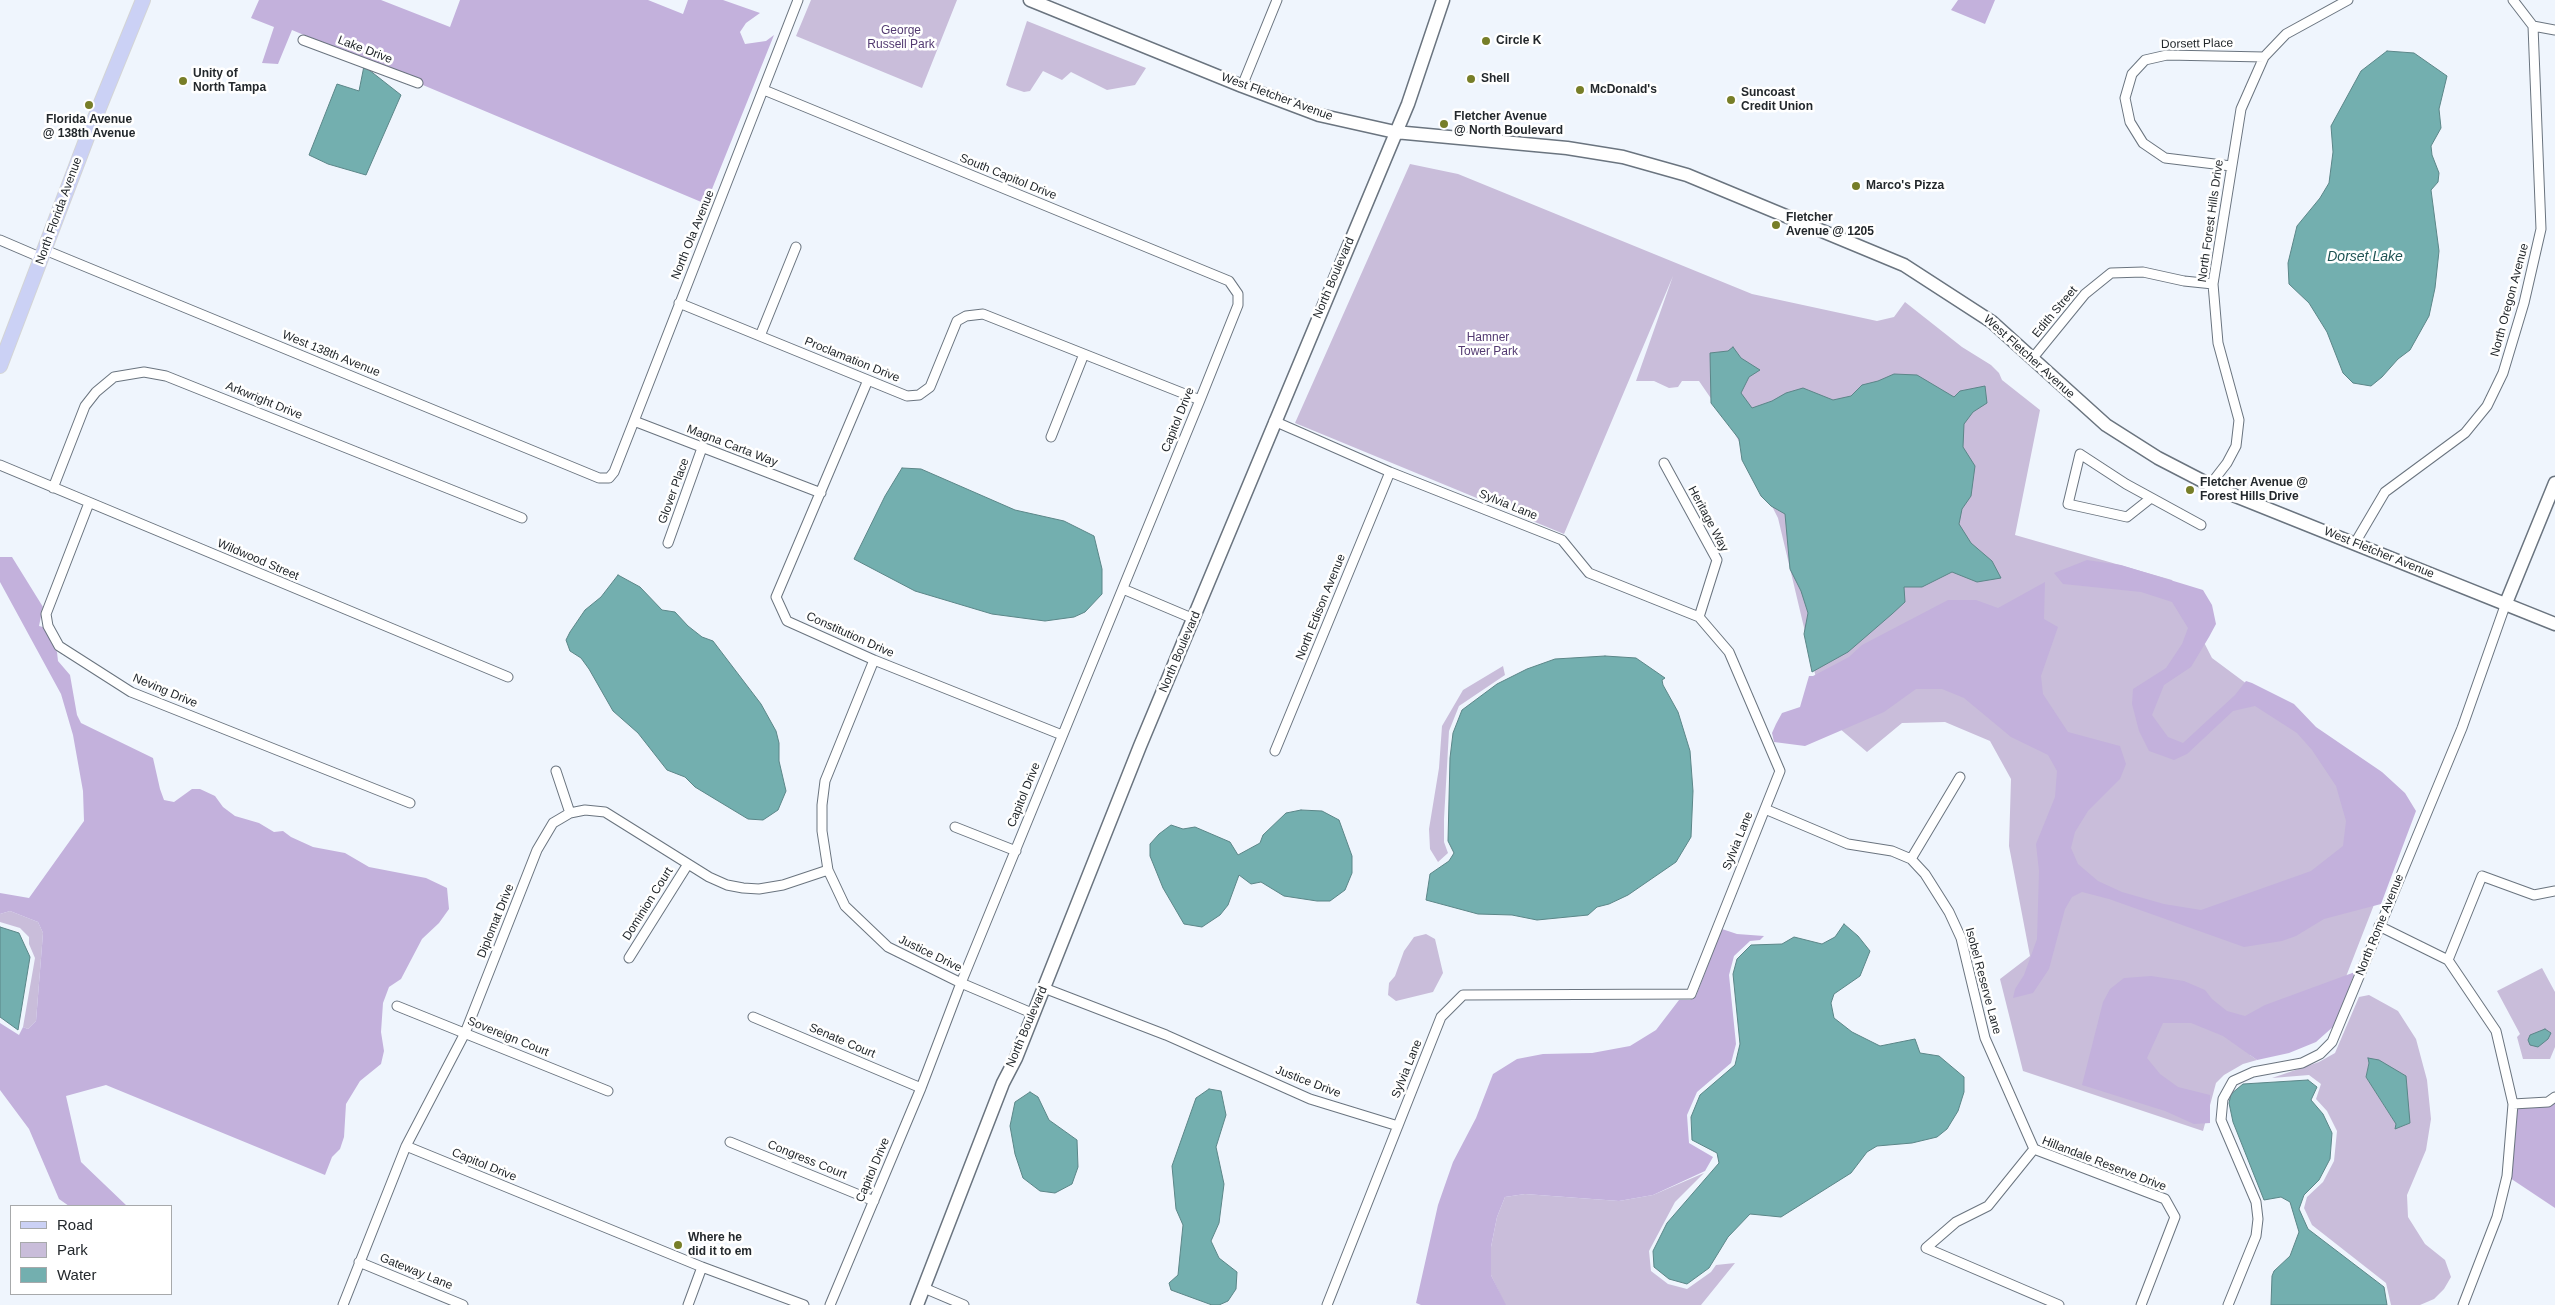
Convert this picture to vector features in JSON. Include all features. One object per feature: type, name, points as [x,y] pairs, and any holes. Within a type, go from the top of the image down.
[{"type":"main road","name":"North Florida Avenue","points":[[0,366],[88,135],[143,0]]},
{"type":"main road","name":"West Fletcher Avenue","points":[[1030,0],[1242,86],[1319,115],[1395,132],[1567,148],[1623,157],[1687,175],[1904,264],[1992,322],[2106,425],[2158,458],[2210,485],[2555,624]]},
{"type":"main road","name":"North Boulevard","points":[[916,1305],[1003,1083],[1034,1014],[1140,746],[1414,87],[1443,0]]},
{"type":"main road","name":"North Rome Avenue","points":[[2506,603],[2555,483]]},
{"type":"street","name":"North Ola Avenue","points":[[609,478],[614,472],[798,0]]},
{"type":"street","points":[[1242,86],[1277,0]]},
{"type":"street","name":"North Forest Hills Drive","points":[[2210,485],[2227,463],[2236,446],[2239,420],[2218,343],[2213,284],[2241,109],[2264,57],[2286,34],[2348,0]]},
{"type":"street","points":[[2513,0],[2533,26],[2555,30]]},
{"type":"street","name":"North Oregon Avenue","points":[[2355,543],[2385,492],[2464,433],[2487,406],[2503,373],[2524,303],[2541,230],[2533,26]]},
{"type":"street","name":"Lake Drive","points":[[303,40],[418,83]]},
{"type":"street","name":"Dorsett Place","points":[[2231,166],[2166,158],[2143,143],[2130,122],[2125,98],[2132,74],[2145,60],[2167,55],[2264,57]]},
{"type":"street","name":"South Capitol Drive","points":[[764,90],[1229,281],[1238,294]]},
{"type":"street","name":"West 138th Avenue","points":[[0,240],[43,254],[599,478],[609,478]]},
{"type":"street","points":[[760,336],[796,247]]},
{"type":"street","name":"Edith Street","points":[[2032,358],[2085,294],[2111,273],[2143,272],[2184,281],[2213,284]]},
{"type":"street","name":"Capitol Drive","points":[[830,1305],[922,1088],[961,983],[1238,306],[1238,294]]},
{"type":"street","name":"Proclamation Drive","points":[[679,304],[907,396],[919,395],[930,387],[958,321],[966,316],[983,314],[1200,400]]},
{"type":"street","points":[[1051,438],[1084,354]]},
{"type":"street","name":"Arkwright Drive","points":[[53,488],[85,406],[96,392],[114,377],[144,372],[166,376],[522,518]]},
{"type":"street","name":"Constitution Drive","points":[[868,380],[776,597],[787,621],[874,660],[1062,735]]},
{"type":"street","name":"Magna Carta Way","points":[[634,421],[821,493]]},
{"type":"street","name":"Sylvia Lane","points":[[1274,421],[1390,472],[1562,540],[1589,573],[1699,617],[1729,652],[1780,771],[1691,994],[1463,995],[1441,1017],[1327,1305]]},
{"type":"street","name":"Glover Place","points":[[668,543],[702,448]]},
{"type":"street","points":[[2150,498],[2126,518],[2068,504],[2080,454],[2150,498],[2201,525]]},
{"type":"street","name":"Heritage Way","points":[[1664,464],[1717,560],[1699,617]]},
{"type":"street","name":"Wildwood Street","points":[[0,465],[508,677]]},
{"type":"street","name":"North Edison Avenue","points":[[1275,751],[1390,472]]},
{"type":"street","name":"Neving Drive","points":[[89,503],[46,614],[48,626],[60,646],[132,692],[410,803]]},
{"type":"street","points":[[1123,589],[1194,619]]},
{"type":"street","name":"North Rome Avenue","points":[[2228,1305],[2256,1236],[2258,1219],[2256,1202],[2220,1120],[2223,1098],[2233,1081],[2253,1072],[2302,1064],[2320,1054],[2332,1042],[2462,728],[2506,603]]},
{"type":"street","name":"Justice Drive","points":[[874,660],[825,781],[822,830],[828,870],[845,906],[888,947],[961,983],[1034,1014]]},
{"type":"street","points":[[556,771],[570,813]]},
{"type":"street","points":[[1911,859],[1960,778]]},
{"type":"street","name":"Diplomat Drive","points":[[343,1305],[406,1146],[465,1033],[537,850],[552,823],[570,813],[585,810],[606,812],[718,882],[750,889],[782,885],[828,870]]},
{"type":"street","name":"Isobel Reserve Lane","points":[[1764,810],[1848,844],[1892,851],[1911,859],[1925,874],[1961,938],[1985,1038],[2034,1149]]},
{"type":"street","points":[[955,827],[1016,851]]},
{"type":"street","name":"Dominion Court","points":[[629,958],[688,864]]},
{"type":"street","points":[[2448,960],[2482,876],[2534,895],[2555,891]]},
{"type":"street","points":[[2379,926],[2448,960],[2496,1031],[2513,1104],[2507,1176],[2497,1217],[2463,1305]]},
{"type":"street","name":"Justice Drive","points":[[1044,988],[1166,1034],[1310,1099],[1398,1126]]},
{"type":"street","name":"Sovereign Court","points":[[397,1006],[608,1091]]},
{"type":"street","name":"Senate Court","points":[[753,1017],[922,1088]]},
{"type":"street","points":[[2513,1104],[2548,1102],[2555,1097]]},
{"type":"street","name":"Congress Court","points":[[730,1142],[874,1200]]},
{"type":"street","name":"Capitol Drive","points":[[406,1146],[702,1267],[804,1305]]},
{"type":"street","name":"Hillandale Reserve Drive","points":[[2059,1305],[1926,1248],[1956,1222],[1988,1206],[2034,1149],[2165,1199],[2175,1217],[2141,1305]]},
{"type":"street","name":"Gateway Lane","points":[[359,1262],[463,1305]]},
{"type":"street","points":[[688,1305],[702,1267]]},
{"type":"street","points":[[924,1288],[964,1305]]},
{"type":"green space","name":"George Russell Park","points":[[811,0],[957,0],[922,88],[796,36]]},
{"type":"green space","points":[[1027,21],[1146,68],[1135,85],[1107,90],[1071,72],[1062,80],[1043,71],[1030,91],[1024,92],[1009,87],[1006,85]]},
{"type":"green space","name":"Hamner Tower Park","points":[[1410,164],[1458,174],[1752,294],[1877,321],[1894,317],[1905,302],[1962,347],[1991,365],[1999,373],[2002,380],[2040,410],[2015,535],[2172,580],[2212,658],[2412,807],[2326,1028],[2250,1055],[2257,1060],[2243,1064],[2224,1075],[2216,1083],[2203,1131],[2023,1071],[2000,979],[2030,956],[2009,846],[2011,779],[1990,741],[1945,722],[1902,723],[1867,752],[1825,716],[1778,518],[1734,432],[1699,381],[1682,381],[1678,387],[1669,388],[1654,381],[1636,381],[1673,276],[1564,534],[1295,423]]},
{"type":"green space","points":[[1503,666],[1505,675],[1459,706],[1449,731],[1444,819],[1444,842],[1448,853],[1438,862],[1430,849],[1429,829],[1439,768],[1442,726],[1463,690]]},
{"type":"green space","points":[[10,911],[38,922],[43,933],[36,1021],[28,1029],[23,1027],[35,958],[29,944],[29,937],[20,928],[0,922],[0,914]]},
{"type":"green space","points":[[1426,934],[1435,939],[1443,973],[1433,992],[1396,1001],[1388,995],[1389,983],[1395,976],[1404,951],[1414,937]]},
{"type":"green space","points":[[2542,968],[2555,992],[2555,1047],[2550,1059],[2523,1059],[2517,1037],[2520,1034],[2497,991]]},
{"type":"green space","points":[[2369,995],[2398,1011],[2416,1039],[2427,1080],[2431,1119],[2426,1150],[2407,1195],[2408,1217],[2425,1244],[2445,1260],[2451,1277],[2444,1289],[2434,1299],[2420,1305],[2391,1305],[2386,1283],[2312,1225],[2304,1208],[2307,1197],[2323,1182],[2334,1161],[2337,1131],[2327,1111],[2316,1099],[2321,1084],[2309,1075],[2272,1078],[2319,1062],[2335,1053],[2359,997]],"holes":[[[2369,1063],[2410,1123],[2396,1128],[2396,1124],[2366,1077]]]},
{"type":"green space","points":[[1704,1173],[1675,1202],[1649,1251],[1651,1271],[1668,1284],[1687,1289],[1711,1272],[1716,1265],[1735,1263],[1701,1305],[1505,1305],[1491,1275],[1491,1247],[1497,1217],[1505,1197],[1525,1194],[1619,1201],[1653,1195]]},
{"type":"shaded area","points":[[259,0],[381,0],[450,27],[460,0],[648,0],[683,14],[688,0],[723,0],[760,13],[746,23],[740,32],[745,44],[766,41],[774,35],[706,204],[292,30],[278,64],[262,63],[274,27],[251,18]]},
{"type":"shaded area","points":[[1958,0],[1995,0],[1985,24],[1951,10]]},
{"type":"shaded area","points":[[0,557],[12,557],[43,607],[39,626],[43,627],[57,652],[58,661],[70,675],[77,715],[81,723],[153,758],[164,800],[174,802],[192,789],[200,789],[215,796],[223,807],[235,816],[259,823],[274,832],[283,831],[291,837],[313,847],[345,853],[369,867],[426,878],[447,888],[449,909],[439,923],[422,939],[401,979],[389,987],[383,1003],[381,1032],[384,1051],[381,1064],[360,1081],[346,1104],[344,1137],[340,1149],[332,1157],[325,1175],[106,1085],[66,1096],[81,1162],[126,1205],[68,1205],[59,1199],[29,1129],[0,1090],[0,1023],[19,1035],[23,1027],[28,1029],[36,1021],[43,933],[38,922],[10,911],[0,914],[0,893],[29,898],[84,821],[83,791],[73,735],[61,694],[0,582]]},
{"type":"shaded area","points":[[2087,560],[2121,565],[2203,590],[2212,605],[2216,624],[2209,637],[2191,667],[2164,685],[2152,715],[2168,737],[2183,743],[2235,695],[2246,681],[2294,704],[2316,727],[2382,772],[2405,793],[2416,811],[2381,904],[2324,919],[2296,936],[2282,941],[2244,947],[2109,899],[2082,892],[2072,897],[2065,909],[2049,969],[2033,993],[2013,998],[2015,989],[2024,975],[2037,939],[2039,871],[2036,844],[2055,797],[2057,771],[2048,755],[2011,737],[1964,698],[1942,689],[1916,689],[1884,712],[1805,746],[1774,742],[1772,733],[1776,724],[1782,713],[1800,707],[1809,676],[1813,676],[1849,657],[1862,645],[1948,600],[1976,600],[1998,608],[2045,582],[2044,619],[2058,627],[2041,676],[2043,694],[2068,732],[2120,746],[2126,764],[2120,779],[2088,811],[2075,832],[2071,848],[2078,864],[2098,881],[2122,892],[2164,904],[2201,910],[2311,871],[2343,846],[2346,821],[2336,786],[2312,750],[2297,733],[2255,706],[2233,711],[2187,754],[2174,760],[2149,751],[2139,731],[2132,704],[2133,689],[2166,668],[2182,644],[2188,628],[2172,602],[2141,592],[2063,584],[2054,573]]},
{"type":"shaded area","points":[[1722,929],[1737,934],[1764,936],[1760,940],[1750,941],[1734,956],[1729,975],[1736,1044],[1731,1063],[1697,1092],[1687,1115],[1689,1143],[1713,1157],[1705,1171],[1653,1195],[1619,1201],[1525,1194],[1505,1197],[1497,1217],[1491,1247],[1491,1275],[1506,1305],[1421,1305],[1416,1303],[1438,1205],[1453,1162],[1476,1118],[1493,1074],[1517,1059],[1543,1054],[1592,1053],[1630,1046],[1656,1030],[1679,1000],[1690,1000],[1696,996]]},
{"type":"shaded area","points":[[2355,972],[2335,1025],[2316,1042],[2289,1053],[2257,1060],[2223,1036],[2191,1023],[2163,1023],[2147,1058],[2160,1074],[2178,1087],[2210,1095],[2210,1123],[2194,1124],[2165,1111],[2082,1085],[2103,1002],[2110,989],[2124,978],[2151,976],[2184,981],[2205,990],[2212,999],[2227,1011],[2245,1016],[2265,1005]]},
{"type":"shaded area","points":[[2555,1098],[2555,1208],[2507,1176],[2513,1104]]},
{"type":"water","name":"Dorset Lake","points":[[2387,51],[2414,53],[2447,76],[2439,109],[2441,128],[2431,146],[2432,155],[2439,173],[2438,182],[2431,190],[2439,251],[2435,288],[2429,316],[2410,350],[2398,359],[2371,386],[2353,383],[2343,373],[2327,332],[2309,303],[2289,284],[2288,263],[2297,226],[2320,198],[2329,183],[2333,152],[2331,126],[2361,71]]},
{"type":"water","points":[[364,66],[401,95],[366,175],[328,164],[309,155],[337,84],[359,91]]},
{"type":"water","points":[[1733,347],[1741,358],[1760,370],[1749,377],[1741,393],[1752,408],[1772,401],[1786,393],[1803,388],[1833,400],[1851,396],[1862,385],[1894,374],[1917,375],[1954,397],[1960,391],[1985,386],[1987,403],[1973,412],[1964,424],[1963,447],[1975,466],[1971,496],[1962,509],[1959,524],[1971,543],[1992,561],[2001,578],[1977,582],[1952,572],[1922,587],[1904,587],[1905,602],[1848,652],[1812,672],[1804,634],[1808,613],[1801,591],[1790,569],[1785,514],[1771,506],[1761,496],[1742,460],[1739,439],[1711,403],[1710,353],[1728,351]]},
{"type":"water","points":[[902,468],[921,469],[1015,510],[1064,521],[1094,536],[1102,569],[1102,594],[1085,612],[1074,617],[1045,621],[992,614],[915,591],[854,559],[885,496]]},
{"type":"water","points":[[618,575],[640,587],[662,610],[675,612],[702,637],[713,641],[761,704],[776,731],[779,743],[779,761],[786,791],[778,810],[763,820],[748,819],[695,787],[685,777],[667,770],[638,733],[613,711],[589,669],[581,658],[570,651],[566,640],[570,632],[585,610],[601,597]]},
{"type":"water","points":[[1605,656],[1636,658],[1665,678],[1662,680],[1663,685],[1678,712],[1690,751],[1693,791],[1691,837],[1676,862],[1628,895],[1609,904],[1597,907],[1588,915],[1537,920],[1512,915],[1478,914],[1426,900],[1430,874],[1449,861],[1454,853],[1448,841],[1450,758],[1453,733],[1462,710],[1497,684],[1527,669],[1555,659]]},
{"type":"water","points":[[1301,810],[1322,811],[1339,820],[1352,856],[1352,873],[1345,890],[1330,901],[1317,901],[1284,896],[1261,882],[1251,884],[1239,875],[1228,905],[1220,915],[1202,927],[1184,924],[1163,888],[1150,856],[1150,844],[1159,834],[1171,825],[1183,829],[1195,827],[1230,842],[1238,855],[1260,843],[1263,835],[1286,813]]},
{"type":"water","points":[[1844,924],[1858,936],[1870,951],[1860,976],[1834,994],[1831,1003],[1834,1018],[1852,1032],[1880,1046],[1915,1039],[1920,1053],[1939,1056],[1964,1077],[1964,1092],[1958,1111],[1947,1129],[1937,1137],[1912,1143],[1877,1146],[1867,1152],[1851,1173],[1781,1217],[1750,1214],[1728,1237],[1709,1268],[1687,1284],[1669,1279],[1654,1267],[1653,1251],[1667,1223],[1719,1163],[1717,1153],[1692,1140],[1691,1117],[1700,1095],[1735,1065],[1740,1044],[1733,974],[1737,959],[1751,945],[1782,944],[1794,937],[1822,944],[1835,937]]},
{"type":"water","points":[[0,927],[19,933],[30,957],[18,1030],[0,1017]]},
{"type":"water","points":[[2545,1029],[2551,1033],[2548,1039],[2538,1047],[2530,1045],[2528,1040],[2530,1035]]},
{"type":"water","points":[[2368,1058],[2379,1060],[2406,1076],[2410,1123],[2395,1129],[2396,1124],[2366,1077],[2369,1063]]},
{"type":"water","points":[[2308,1080],[2317,1087],[2311,1100],[2323,1114],[2332,1133],[2330,1159],[2319,1180],[2304,1195],[2299,1209],[2308,1229],[2384,1287],[2387,1305],[2271,1305],[2272,1276],[2274,1271],[2290,1256],[2299,1232],[2290,1202],[2281,1197],[2264,1200],[2233,1122],[2229,1103],[2231,1094],[2243,1084]]},
{"type":"water","points":[[1209,1089],[1221,1091],[1226,1115],[1216,1147],[1224,1184],[1219,1223],[1211,1241],[1219,1258],[1237,1272],[1236,1289],[1228,1301],[1219,1305],[1212,1305],[1171,1290],[1169,1283],[1178,1275],[1183,1225],[1176,1209],[1172,1166],[1196,1098]]},
{"type":"water","points":[[1030,1092],[1038,1097],[1049,1120],[1077,1140],[1078,1167],[1072,1184],[1055,1193],[1040,1191],[1023,1178],[1015,1154],[1010,1126],[1015,1102]]},
{"type":"place","name":"Circle K","points":[[1486,41]]},
{"type":"place","name":"Shell","points":[[1471,79]]},
{"type":"place","name":"Unity of North Tampa","points":[[183,81]]},
{"type":"place","name":"McDonald's","points":[[1580,90]]},
{"type":"place","name":"Suncoast Credit Union","points":[[1731,100]]},
{"type":"place","name":"Florida Avenue @ 138th Avenue","points":[[89,105]]},
{"type":"place","name":"Fletcher Avenue @ North Boulevard","points":[[1444,124]]},
{"type":"place","name":"Marco's Pizza","points":[[1856,186]]},
{"type":"place","name":"Fletcher Avenue @ 1205","points":[[1776,225]]},
{"type":"place","name":"Fletcher Avenue @ Forest Hills Drive","points":[[2190,490]]},
{"type":"place","name":"Where he did it to em","points":[[678,1245]]}]
